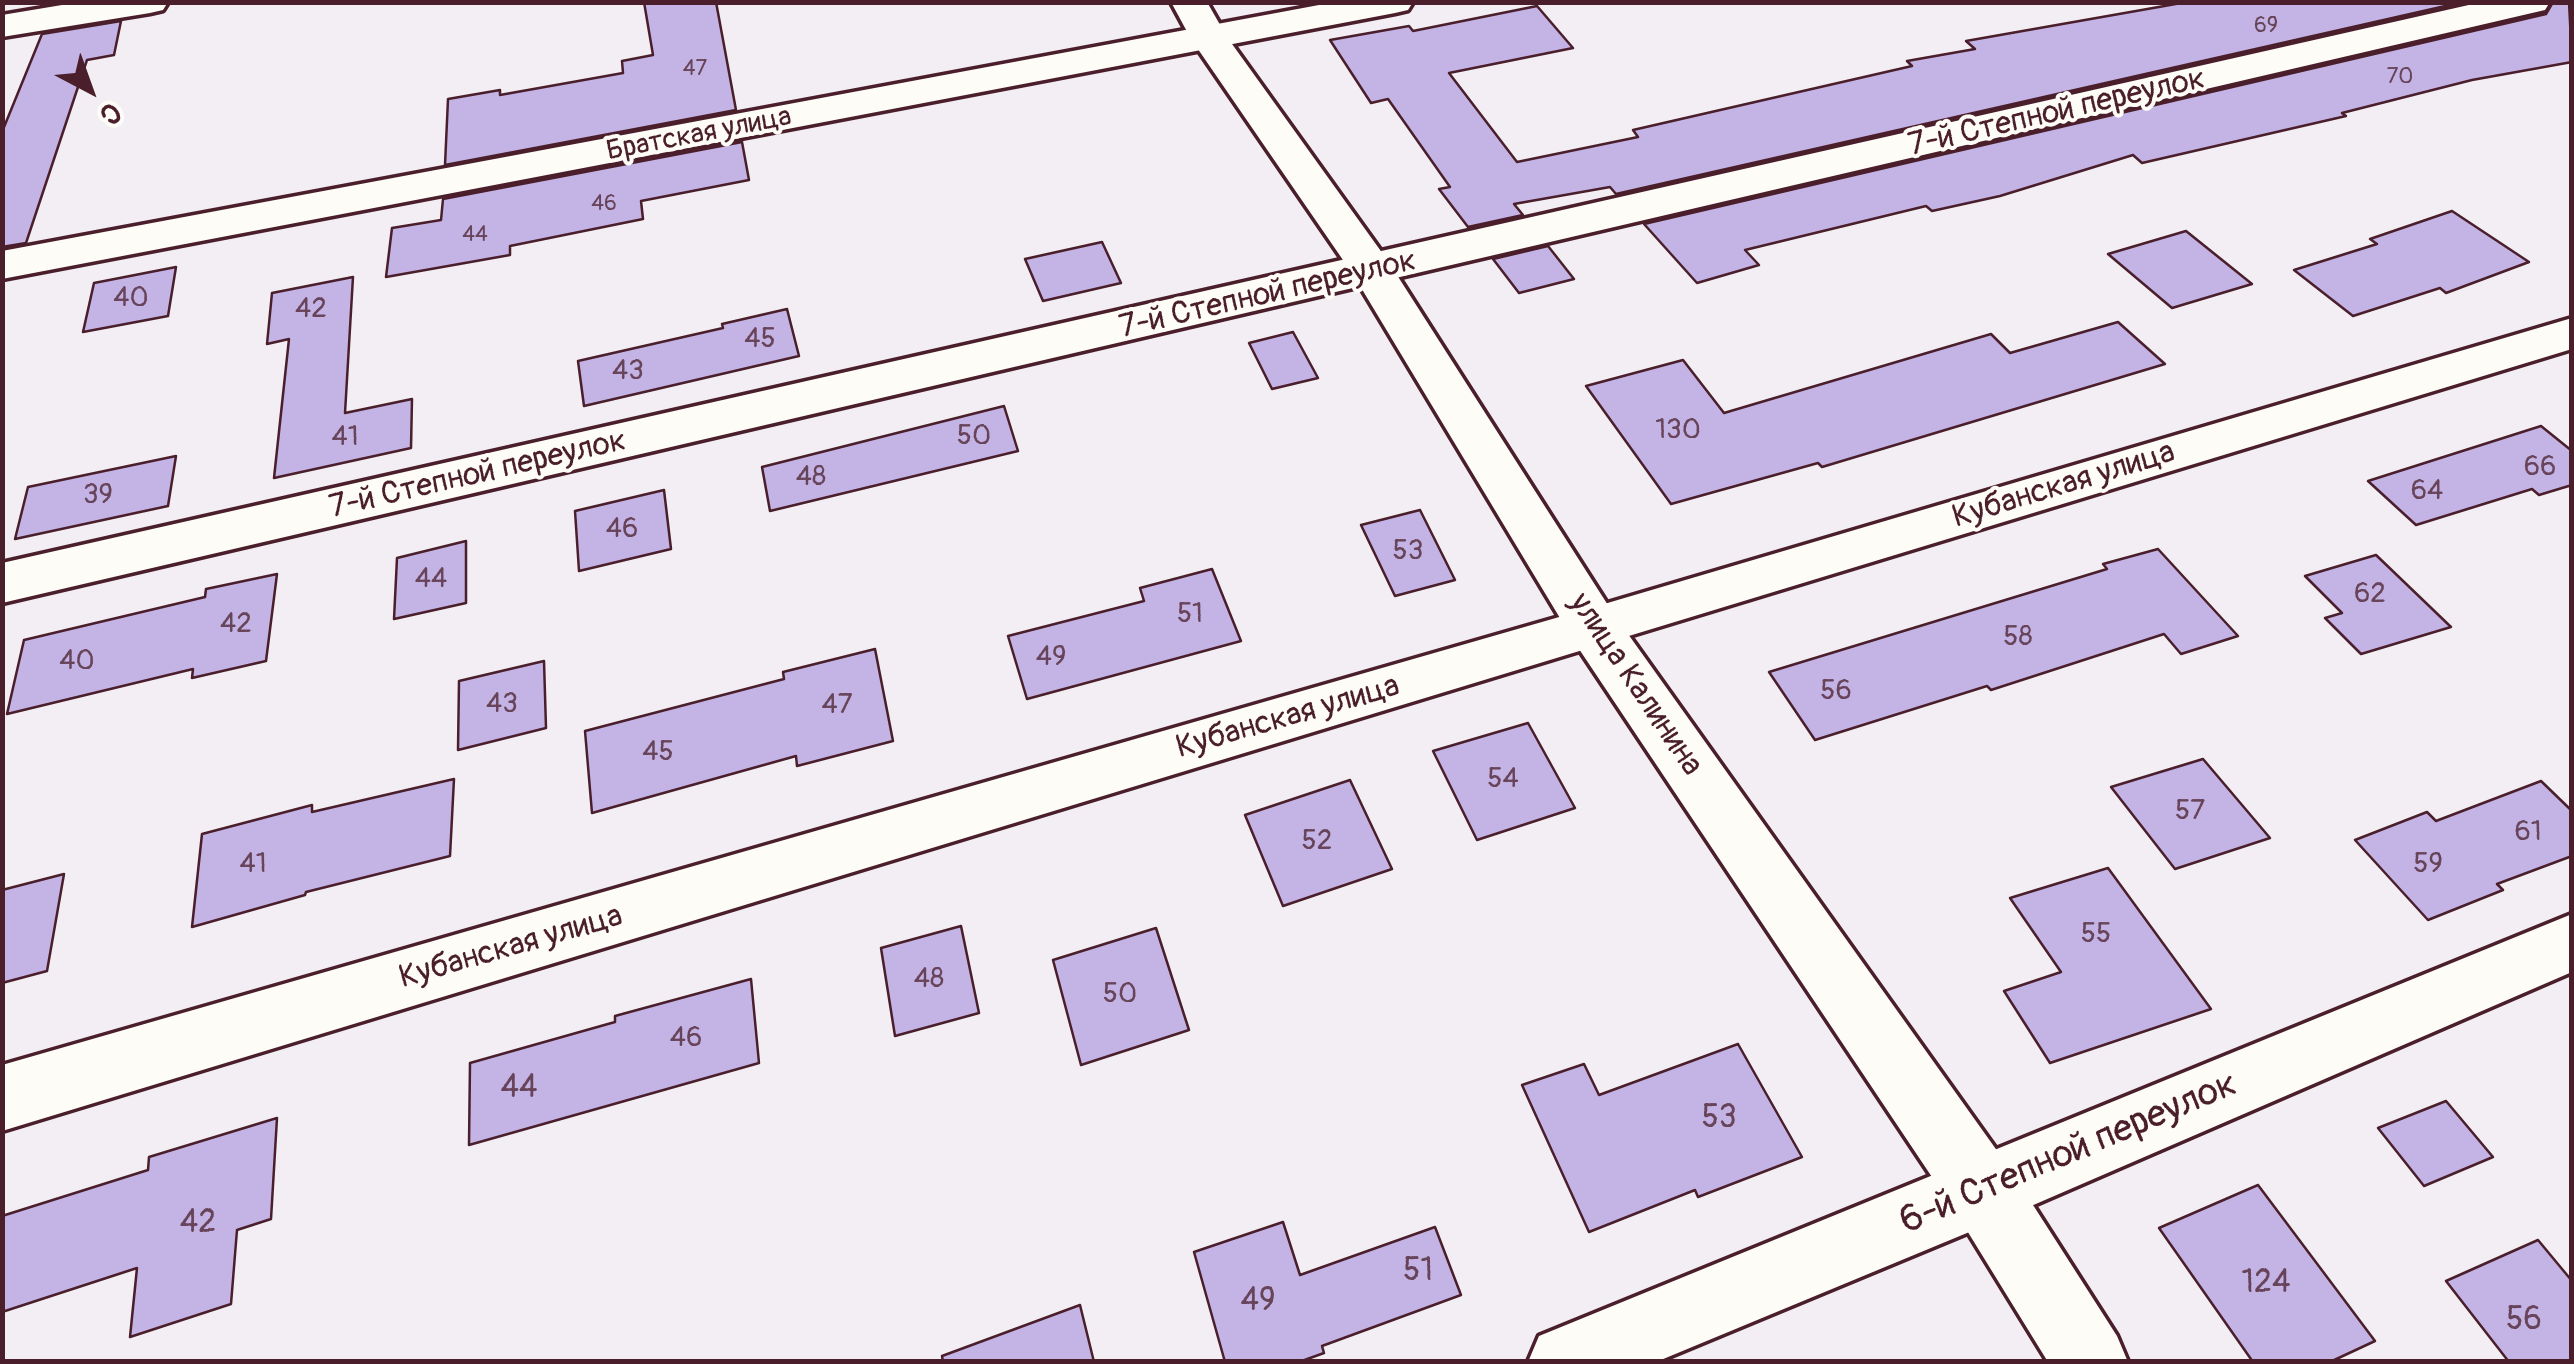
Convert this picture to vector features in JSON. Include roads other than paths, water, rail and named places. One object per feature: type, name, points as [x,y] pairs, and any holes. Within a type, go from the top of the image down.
[{"type":"street","points":[[2,26],[150,2]]},
{"type":"street","name":"Братская улица","points":[[2,265],[1199,21],[1395,2]]},
{"type":"street","name":"7-й Степной переулок","points":[[2,583],[2532,2]]},
{"type":"street","name":"улица Калинина","points":[[1199,21],[1373,271],[1594,628],[1983,1191],[2090,1362]]},
{"type":"street","name":"Кубанская улица","points":[[2,1098],[1594,628],[2572,333]]},
{"type":"street","name":"6-й Степной переулок","points":[[1565,1362],[1983,1191],[2572,942]]}]
